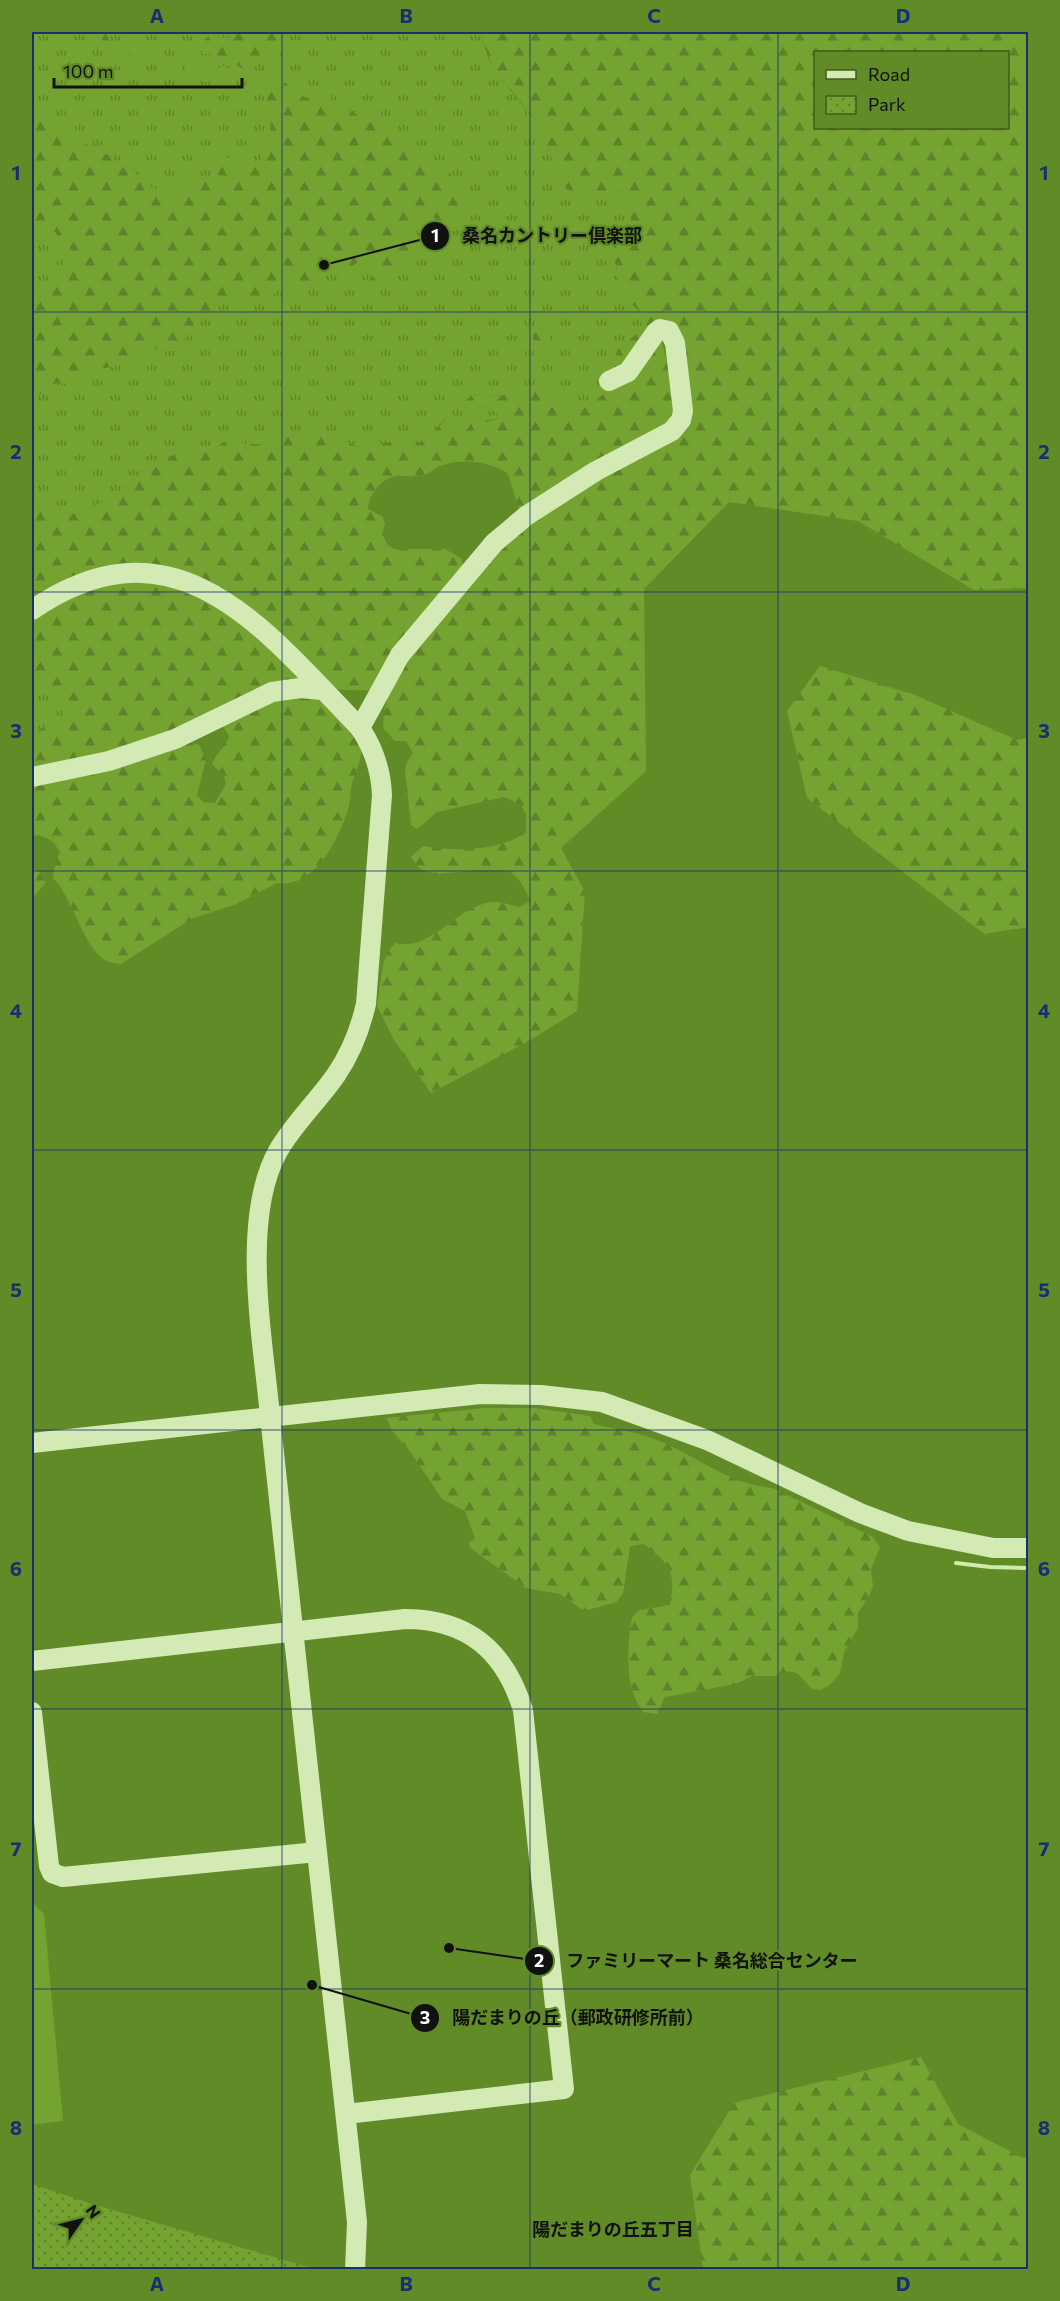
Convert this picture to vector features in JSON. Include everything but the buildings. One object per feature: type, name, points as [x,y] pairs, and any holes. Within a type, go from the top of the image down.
[{"type":"street","points":[[360,728],[400,656],[494,543],[526,516],[580,481],[672,431],[678,424],[683,411],[675,343],[669,331],[660,329],[656,332],[628,372],[609,381]]},
{"type":"street","points":[[32,610],[52,596],[76,584],[100,577],[149,573],[170,576],[196,584],[223,599],[248,617],[360,728],[370,743],[382,776],[366,1004],[361,1024],[348,1056],[330,1083],[286,1138],[270,1166],[262,1190],[257,1226],[257,1255],[270,1416],[357,2222],[355,2270]]},
{"type":"street","points":[[32,777],[109,761],[175,740],[272,692],[300,688],[323,690]]},
{"type":"street","points":[[32,1443],[480,1395],[541,1395],[602,1402],[707,1440],[860,1513],[908,1531],[993,1548],[1029,1548]]},
{"type":"street","points":[[32,1661],[405,1619],[437,1621],[462,1630],[488,1648],[506,1668],[517,1691],[525,1729],[564,2089],[346,2114]]},
{"type":"street","points":[[32,1712],[48,1866],[52,1873],[63,1877],[317,1852]]},
{"type":"green space","points":[[32,32],[480,32],[489,61],[541,127],[559,180],[596,196],[622,190],[628,191],[632,216],[627,231],[613,252],[623,293],[642,317],[640,330],[617,351],[616,357],[619,365],[629,376],[582,410],[560,404],[554,398],[477,395],[482,406],[493,410],[501,418],[471,423],[467,431],[459,438],[446,418],[424,442],[385,443],[363,448],[335,438],[299,435],[260,444],[242,444],[240,431],[210,452],[197,454],[184,451],[150,464],[119,493],[79,514],[32,509]]},
{"type":"green space","points":[[102,32],[105,32],[122,63],[118,64],[105,50]]},
{"type":"green space","points":[[235,32],[278,32],[283,35],[282,50],[278,56],[265,64],[259,64],[249,70],[242,69],[227,56],[201,53],[206,38],[212,35],[227,38]]},
{"type":"green space","points":[[480,32],[1028,32],[1028,588],[974,590],[858,521],[729,502],[644,589],[646,771],[561,848],[585,892],[577,1011],[532,1039],[431,1093],[394,1040],[377,1006],[387,953],[395,943],[409,944],[421,941],[482,904],[499,902],[519,907],[531,901],[520,881],[510,871],[479,870],[437,874],[420,869],[411,857],[423,846],[462,849],[504,843],[526,832],[526,814],[520,804],[504,797],[437,812],[417,829],[411,825],[405,769],[413,753],[406,741],[395,741],[383,728],[384,711],[392,683],[410,653],[502,542],[674,433],[674,331],[628,366],[619,367],[616,358],[621,347],[637,334],[642,321],[639,311],[623,293],[613,252],[627,231],[632,216],[628,191],[622,190],[596,196],[582,195],[566,189],[559,180],[541,127],[492,66]]},
{"type":"green space","points":[[129,36],[146,60],[143,63],[132,57],[123,45],[121,37]]},
{"type":"green space","points":[[195,58],[202,65],[198,70],[201,74],[206,75],[225,65],[231,72],[205,82],[190,78],[183,62]]},
{"type":"green space","points":[[279,79],[305,97],[310,98],[326,93],[332,98],[322,103],[327,110],[352,111],[364,120],[374,118],[390,137],[409,145],[421,156],[454,177],[464,190],[468,210],[454,221],[437,221],[429,213],[421,214],[403,225],[404,230],[411,231],[417,253],[405,253],[397,258],[378,291],[371,297],[369,283],[374,276],[373,266],[366,257],[343,274],[334,272],[310,283],[276,291],[270,297],[268,304],[252,298],[241,303],[224,303],[198,320],[184,340],[172,351],[148,348],[141,356],[134,359],[130,354],[118,365],[84,373],[63,385],[53,384],[44,393],[32,396],[32,300],[73,252],[52,229],[41,231],[32,237],[32,114],[47,120],[82,142],[112,157],[120,166],[132,169],[145,184],[170,195],[182,193],[182,184],[215,182],[219,178],[215,158],[218,151],[237,164],[247,165],[261,159],[266,152],[270,136],[264,92],[268,83]]},
{"type":"green space","points":[[472,219],[489,228],[476,233],[462,231],[461,227]]},
{"type":"green space","points":[[541,323],[548,330],[551,341],[546,347],[540,348],[535,344],[530,330]]},
{"type":"green space","points":[[661,339],[670,373],[678,421],[521,515],[508,474],[485,464],[457,462],[438,467],[424,475],[391,477],[381,483],[371,498],[368,509],[382,516],[385,524],[382,534],[388,545],[394,549],[445,549],[461,558],[463,565],[374,691],[342,690],[329,686],[232,597],[201,578],[177,570],[152,566],[127,566],[101,570],[53,587],[32,601],[32,509],[79,514],[119,493],[150,464],[184,451],[197,454],[210,452],[240,430],[242,444],[260,444],[299,435],[335,438],[363,448],[385,443],[424,442],[447,418],[459,438],[479,416],[487,422],[500,418],[493,410],[466,401],[477,395],[499,396],[527,389],[540,390],[555,398],[560,404],[582,410],[629,376]]},
{"type":"green space","points":[[128,580],[172,585],[221,606],[307,683],[172,734],[32,772],[32,733],[61,720],[63,712],[32,666],[32,620],[34,616],[58,599]]},
{"type":"green space","points":[[32,666],[63,712],[61,720],[32,733]]},
{"type":"green space","points":[[820,666],[915,695],[1017,740],[1028,738],[1028,927],[984,934],[807,798],[787,711]]},
{"type":"green space","points":[[303,694],[325,701],[355,734],[361,748],[348,810],[323,860],[303,878],[291,883],[277,883],[234,905],[193,918],[121,964],[109,962],[99,955],[53,878],[60,852],[47,838],[36,835],[32,838],[32,783],[188,742],[199,745],[206,759],[197,795],[203,802],[215,803],[226,784],[224,776],[212,764],[229,736],[222,725],[257,704]]},
{"type":"green space","points":[[32,869],[42,873],[45,883],[32,897]]},
{"type":"green space","points":[[485,1408],[535,1408],[590,1416],[594,1424],[665,1443],[740,1481],[773,1488],[873,1537],[880,1547],[871,1569],[873,1587],[858,1613],[858,1628],[844,1652],[840,1673],[830,1685],[821,1690],[812,1689],[797,1673],[788,1671],[775,1676],[753,1676],[735,1684],[665,1697],[657,1714],[643,1712],[637,1702],[630,1679],[629,1641],[632,1617],[640,1610],[670,1605],[671,1575],[660,1557],[644,1544],[630,1546],[623,1594],[616,1602],[584,1611],[560,1594],[526,1588],[469,1547],[469,1543],[475,1538],[465,1511],[442,1499],[412,1454],[391,1429],[387,1418]]},
{"type":"green space","points":[[32,1904],[44,1914],[63,2121],[32,2125]]},
{"type":"green space","points":[[921,2057],[958,2124],[1023,2158],[1028,2157],[1028,2269],[703,2269],[690,2175],[734,2103]]},
{"type":"green space","points":[[32,2184],[92,2204],[315,2269],[32,2269]]},
{"type":"waterway","points":[[956,1563],[1028,1568]]},
{"type":"place","name":"桑名カントリー倶楽部","points":[[324,265]]},
{"type":"place","name":"ファミリーマート 桑名総合センター","points":[[449,1948]]},
{"type":"place","name":"陽だまりの丘（郵政研修所前）","points":[[312,1985]]},
{"type":"district","name":"陽だまりの丘五丁目","points":[[613,2229]]}]
